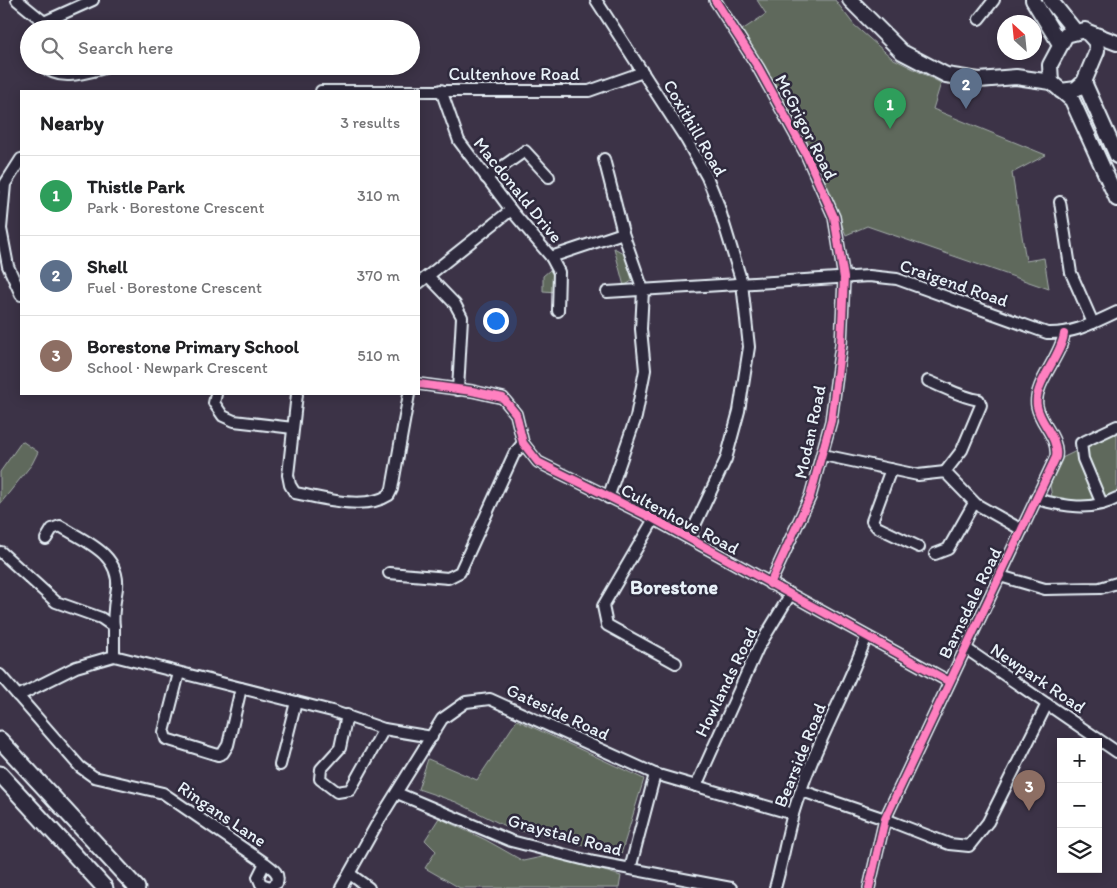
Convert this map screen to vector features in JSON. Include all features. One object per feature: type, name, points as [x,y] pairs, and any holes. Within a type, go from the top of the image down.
[{"type":"highway","points":[[0,740],[137,888]]},
{"type":"highway","points":[[0,774],[105,888]]},
{"type":"main road","points":[[850,0],[902,52],[928,67],[946,74],[979,80],[1016,78],[1076,89],[1084,82],[1097,52],[1096,42],[1080,31],[1050,0]]},
{"type":"main road","points":[[1033,0],[1060,44]]},
{"type":"main road","points":[[1117,43],[1080,31],[1066,35],[1050,65],[1056,86],[1072,100],[1117,199]]},
{"type":"main road","points":[[1097,52],[1117,48]]},
{"type":"main road","points":[[1016,78],[1050,65]]},
{"type":"main road","points":[[1084,82],[1117,156]]},
{"type":"street","points":[[17,0],[38,20]]},
{"type":"street","points":[[55,20],[93,0]]},
{"type":"street","name":"Coxithill Road","points":[[596,0],[687,140],[707,177],[718,204],[742,283],[749,347],[739,411],[726,460],[689,538]]},
{"type":"street","name":"McGrigor Road","points":[[714,0],[758,67],[806,154],[834,217],[844,278]]},
{"type":"street","points":[[979,19],[994,0]]},
{"type":"street","name":"Cultenhove Road","points":[[420,90],[589,91],[643,72]]},
{"type":"street","name":"Macdonald Drive","points":[[441,90],[459,142],[511,210],[551,257],[559,272],[558,311]]},
{"type":"street","points":[[486,178],[525,151],[549,177]]},
{"type":"street","points":[[604,159],[623,233],[642,290],[641,329],[645,370],[636,417],[608,498]]},
{"type":"street","points":[[20,161],[5,184],[0,229],[8,266],[20,293]]},
{"type":"street","points":[[1060,202],[1071,273],[1093,323]]},
{"type":"street","points":[[420,282],[511,210]]},
{"type":"street","points":[[551,257],[623,233]]},
{"type":"street","points":[[428,276],[455,304],[462,317],[458,390]]},
{"type":"street","name":"Craigend Road","points":[[607,292],[869,276],[897,279],[1047,334],[1064,334]]},
{"type":"street","name":"Modan Road","points":[[770,584],[810,497],[823,455],[831,421],[840,345],[844,278]]},
{"type":"street","points":[[1064,334],[1117,312]]},
{"type":"street","name":"Barnsdale Road","points":[[869,888],[885,819],[948,681],[966,648],[1057,452],[1053,438],[1037,406],[1039,391],[1060,350],[1064,334]]},
{"type":"street","points":[[823,455],[918,475],[945,472],[962,450],[981,405],[979,400],[960,397],[945,387],[928,381]]},
{"type":"street","name":"Cultenhove Road","points":[[420,384],[503,398],[510,404],[516,414],[523,443],[538,462],[654,519],[866,638],[948,681]]},
{"type":"street","points":[[216,395],[214,403],[223,416],[234,421],[293,428]]},
{"type":"street","points":[[297,395],[288,475],[290,485],[295,493],[341,501],[380,501],[389,495],[392,489],[409,395]]},
{"type":"street","points":[[1102,504],[1083,459],[1081,443],[1117,426]]},
{"type":"street","points":[[388,573],[448,578],[460,572],[514,454],[523,443]]},
{"type":"street","points":[[891,469],[872,521],[877,527],[919,547]]},
{"type":"street","points":[[945,472],[974,503],[1022,530]]},
{"type":"street","points":[[1036,499],[1068,508],[1102,504],[1117,498]]},
{"type":"street","points":[[935,554],[948,549],[974,503]]},
{"type":"street","points":[[654,519],[603,606],[607,625],[676,662]]},
{"type":"street","points":[[46,539],[52,529],[60,526],[94,545],[111,559],[117,575],[112,613],[114,656]]},
{"type":"street","points":[[1,552],[56,602],[101,618],[114,627]]},
{"type":"street","points":[[1000,576],[1045,589],[1100,588],[1117,583]]},
{"type":"street","name":"Howlands Road","points":[[696,786],[758,648],[790,595]]},
{"type":"street","name":"Bearside Road","points":[[775,888],[793,814],[822,738],[851,679],[866,638]]},
{"type":"street","name":"Newpark Road","points":[[966,648],[1115,748]]},
{"type":"street","points":[[18,696],[76,667],[114,656],[347,715],[384,729],[432,737]]},
{"type":"street","points":[[179,673],[164,732],[166,739],[218,754],[223,753],[228,745],[241,688]]},
{"type":"street","name":"Ringans Lane","points":[[0,675],[80,767],[94,777],[163,793],[265,863]]},
{"type":"street","name":"Gateside Road","points":[[341,888],[378,822],[442,719],[466,702],[490,699],[655,774],[793,814]]},
{"type":"street","points":[[280,765],[296,702]]},
{"type":"street","points":[[802,790],[885,819],[948,844],[969,846],[988,822],[1047,704]]},
{"type":"street","points":[[347,715],[340,748],[321,768],[320,779],[337,792],[350,790],[384,729]]},
{"type":"street","points":[[630,869],[655,774]]},
{"type":"street","name":"Graystale Road","points":[[397,792],[511,841],[630,869],[731,888]]},
{"type":"street","points":[[350,874],[369,888]]},
{"type":"green space","points":[[757,0],[835,0],[854,25],[892,58],[941,83],[933,109],[1046,155],[1012,173],[1026,261],[1044,258],[1049,289],[867,226],[846,235],[810,148],[742,30],[766,14]]},
{"type":"green space","points":[[614,248],[627,255],[635,279],[624,286]]},
{"type":"green space","points":[[550,270],[556,281],[556,292],[543,291],[543,276]]},
{"type":"green space","points":[[1117,431],[1117,493],[1076,502],[1052,498],[1050,485],[1062,458]]},
{"type":"green space","points":[[22,441],[38,452],[32,464],[0,504],[0,472]]},
{"type":"green space","points":[[517,720],[644,779],[621,854],[509,828],[456,802],[418,789],[428,759],[477,780]]},
{"type":"green space","points":[[439,818],[486,840],[523,861],[551,855],[621,876],[619,888],[460,888],[425,868],[436,851],[425,840]]},
{"type":"cycle path","points":[[715,0],[758,67],[806,154],[834,217],[844,278],[841,345],[831,421],[810,497],[770,584]]},
{"type":"cycle path","points":[[869,888],[885,819],[1056,457],[1055,443],[1039,413],[1037,398],[1039,389],[1058,352],[1064,334]]},
{"type":"cycle path","points":[[420,384],[472,391],[503,398],[516,414],[523,443],[538,462],[654,519],[948,681]]},
{"type":"place","name":"Shell","points":[[966,109]]},
{"type":"place","name":"Thistle Park","points":[[890,129]]},
{"type":"place","name":"Borestone Primary School","points":[[1029,811]]},
{"type":"district","name":"Borestone","points":[[674,587]]}]
